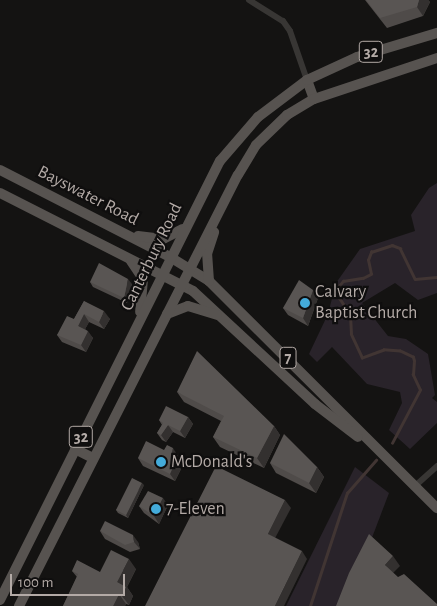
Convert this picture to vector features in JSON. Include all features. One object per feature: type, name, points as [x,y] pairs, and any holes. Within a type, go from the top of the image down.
[{"type":"main road","name":"Canterbury Road","points":[[0,600],[209,179],[233,144],[270,106],[307,80],[357,57],[437,33]]},
{"type":"main road","name":"32","points":[[19,606],[222,205],[256,145],[287,115],[314,99],[437,58]]},
{"type":"main road","points":[[307,80],[314,99]]},
{"type":"main road","name":"Bayswater Road","points":[[0,170],[170,257],[209,281],[437,508]]},
{"type":"main road","name":"Bayswater Road","points":[[0,193],[182,285],[228,321],[318,407],[381,454]]},
{"type":"main road","points":[[209,281],[207,254],[222,205]]},
{"type":"main road","points":[[109,225],[157,240],[173,236],[184,228]]},
{"type":"main road","points":[[125,256],[143,279],[138,323]]},
{"type":"main road","points":[[166,314],[183,306],[193,306],[228,321]]},
{"type":"main road","points":[[318,407],[329,400]]},
{"type":"main road","points":[[76,449],[95,454]]},
{"type":"street","points":[[249,0],[283,21],[290,31],[307,80]]},
{"type":"street","points":[[415,486],[437,466]]},
{"type":"shaded area","points":[[437,183],[437,293],[418,300],[395,283],[362,303],[388,336],[406,339],[428,354],[435,395],[432,398],[437,402],[437,423],[410,449],[389,430],[402,403],[400,392],[367,384],[332,347],[317,362],[309,354],[328,314],[336,283],[360,249],[415,231],[411,215],[429,188]]},
{"type":"shaded area","points":[[355,467],[389,493],[346,606],[286,606]]},
{"type":"building","points":[[366,0],[419,0],[417,7],[380,18]]},
{"type":"building","points":[[99,263],[128,279],[124,298],[90,282]]},
{"type":"building","points":[[299,280],[313,290],[303,318],[283,308]]},
{"type":"building","points":[[84,301],[104,311],[99,322],[84,314],[78,326],[88,331],[81,345],[57,335],[67,316],[74,319]]},
{"type":"building","points":[[197,351],[274,426],[257,458],[213,437],[224,416],[177,392]]},
{"type":"building","points":[[166,406],[188,417],[180,431],[168,425],[161,435],[157,433],[163,423],[159,420]]},
{"type":"building","points":[[284,434],[317,467],[309,483],[270,463]]},
{"type":"building","points":[[146,441],[164,450],[167,445],[173,448],[171,459],[176,461],[170,474],[138,458]]},
{"type":"building","points":[[216,466],[285,500],[268,534],[302,551],[275,606],[145,606]]},
{"type":"building","points":[[132,478],[142,483],[126,515],[116,510]]},
{"type":"building","points":[[148,491],[163,498],[154,516],[139,506]]},
{"type":"building","points":[[105,521],[133,535],[134,542],[125,545],[100,531]]},
{"type":"building","points":[[369,534],[393,556],[385,565],[398,577],[404,574],[437,606],[336,606],[349,573]]},
{"type":"building","points":[[111,550],[129,559],[117,582],[126,587],[122,596],[119,594],[113,606],[63,606],[78,574],[72,571],[77,560],[100,572]]},
{"type":"waterway","points":[[392,443],[420,390],[413,375],[413,357],[400,351],[384,350],[362,358],[351,334],[350,315],[339,298],[338,287],[343,281],[363,278],[371,274],[368,260],[371,252],[392,245],[400,248],[415,279],[437,277]]},
{"type":"waterway","points":[[310,606],[347,493],[376,460]]},
{"type":"place","name":"Calvary Baptist Church","points":[[305,303]]},
{"type":"place","name":"McDonald's","points":[[161,462]]},
{"type":"place","name":"7-Eleven","points":[[156,509]]}]
